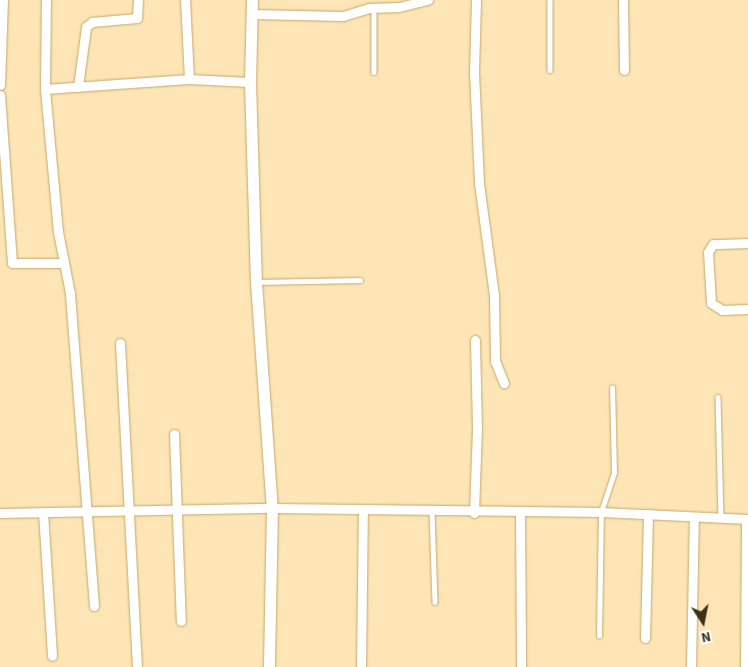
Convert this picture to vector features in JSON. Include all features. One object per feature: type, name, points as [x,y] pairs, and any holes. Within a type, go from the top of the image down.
[{"type":"main road","points":[[252,0],[250,82],[256,282],[272,508],[269,667]]},
{"type":"street","points":[[0,85],[3,0]]},
{"type":"street","points":[[46,0],[46,89],[52,178],[70,293],[94,606]]},
{"type":"street","points":[[78,86],[86,27],[98,21],[137,18],[138,0]]},
{"type":"street","points":[[184,0],[189,79]]},
{"type":"street","points":[[251,14],[343,16],[375,4],[399,7],[428,0]]},
{"type":"street","points":[[476,0],[474,72],[479,183],[494,296],[495,360],[504,383]]},
{"type":"street","points":[[623,0],[624,70]]},
{"type":"street","points":[[46,89],[189,79],[250,82]]},
{"type":"street","points":[[0,95],[12,263],[18,266],[64,263]]},
{"type":"street","points":[[748,243],[713,244],[708,252],[711,303],[722,310],[748,309]]},
{"type":"street","points":[[474,513],[477,429],[475,340]]},
{"type":"street","points":[[120,343],[130,511],[136,667]]},
{"type":"street","points":[[174,434],[180,620]]},
{"type":"street","points":[[0,513],[272,508],[474,513],[601,512],[747,519],[745,667]]},
{"type":"street","points":[[361,667],[363,510]]},
{"type":"street","points":[[43,512],[52,656]]},
{"type":"street","points":[[520,512],[521,667]]},
{"type":"street","points":[[645,638],[648,514]]},
{"type":"street","points":[[691,667],[694,517]]},
{"type":"lane","points":[[550,0],[550,70]]},
{"type":"lane","points":[[374,72],[375,4]]},
{"type":"lane","points":[[256,282],[360,280]]},
{"type":"lane","points":[[599,636],[601,512],[614,474],[612,388]]},
{"type":"lane","points":[[718,397],[721,518]]},
{"type":"lane","points":[[432,512],[435,602]]}]
